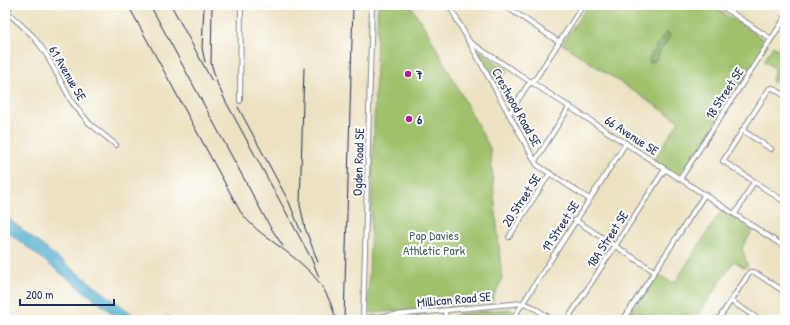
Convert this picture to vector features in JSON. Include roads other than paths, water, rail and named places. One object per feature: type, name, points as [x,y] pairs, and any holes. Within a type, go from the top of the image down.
[{"type":"street","points":[[6,11],[11,5]]},
{"type":"street","points":[[240,101],[241,5]]},
{"type":"street","name":"Ogden Road SE","points":[[363,319],[372,5]]},
{"type":"street","name":"Crestwood Road SE","points":[[448,5],[534,161],[537,165],[589,199]]},
{"type":"street","points":[[504,5],[559,42]]},
{"type":"street","points":[[509,114],[527,86],[536,78],[583,5]]},
{"type":"street","points":[[720,5],[771,39]]},
{"type":"street","name":"61 Avenue SE","points":[[6,11],[32,35],[45,52],[72,102],[89,123],[116,146]]},
{"type":"street","name":"18 Street SE","points":[[680,178],[785,18]]},
{"type":"street","name":"66 Avenue SE","points":[[468,41],[532,81],[785,247]]},
{"type":"street","points":[[785,96],[772,88],[769,89],[723,161],[785,202]]},
{"type":"street","name":"20 Street SE","points":[[534,161],[570,106]]},
{"type":"street","points":[[742,130],[771,149]]},
{"type":"street","name":"19 Street SE","points":[[512,320],[626,143]]},
{"type":"street","name":"18A Street SE","points":[[567,320],[665,169]]},
{"type":"street","name":"20 Street SE","points":[[509,237],[550,173]]},
{"type":"street","points":[[735,214],[754,182]]},
{"type":"street","points":[[623,320],[705,194]]},
{"type":"street","points":[[575,220],[654,271]]},
{"type":"street","points":[[718,320],[748,274],[752,272],[785,292]]},
{"type":"street","points":[[730,301],[760,320]]},
{"type":"street","points":[[523,303],[531,306],[552,320]]},
{"type":"street","name":"Millican Road SE","points":[[363,319],[523,303]]},
{"type":"street","points":[[445,310],[446,320]]},
{"type":"water","points":[[5,216],[140,320],[121,320],[5,230]]},
{"type":"railway","points":[[90,5],[93,9]]},
{"type":"railway","points":[[128,5],[240,211],[256,229],[297,260],[314,276],[327,295],[336,320]]},
{"type":"railway","points":[[150,5],[269,225],[283,246]]},
{"type":"railway","points":[[171,5],[212,81]]},
{"type":"railway","points":[[204,5],[202,48],[205,62]]},
{"type":"railway","points":[[212,5],[211,63],[217,83],[311,258],[319,277]]},
{"type":"railway","points":[[344,320],[353,5]]},
{"type":"railway","points":[[304,68],[300,205],[305,228],[318,262]]},
{"type":"railway","points":[[238,107],[289,202],[301,232]]},
{"type":"railway","points":[[167,315],[174,320]]},
{"type":"place","name":"7","points":[[408,74]]},
{"type":"place","name":"6","points":[[409,119]]},
{"type":"park label","name":"Pop Davies Athletic Park","points":[[434,242]]}]
